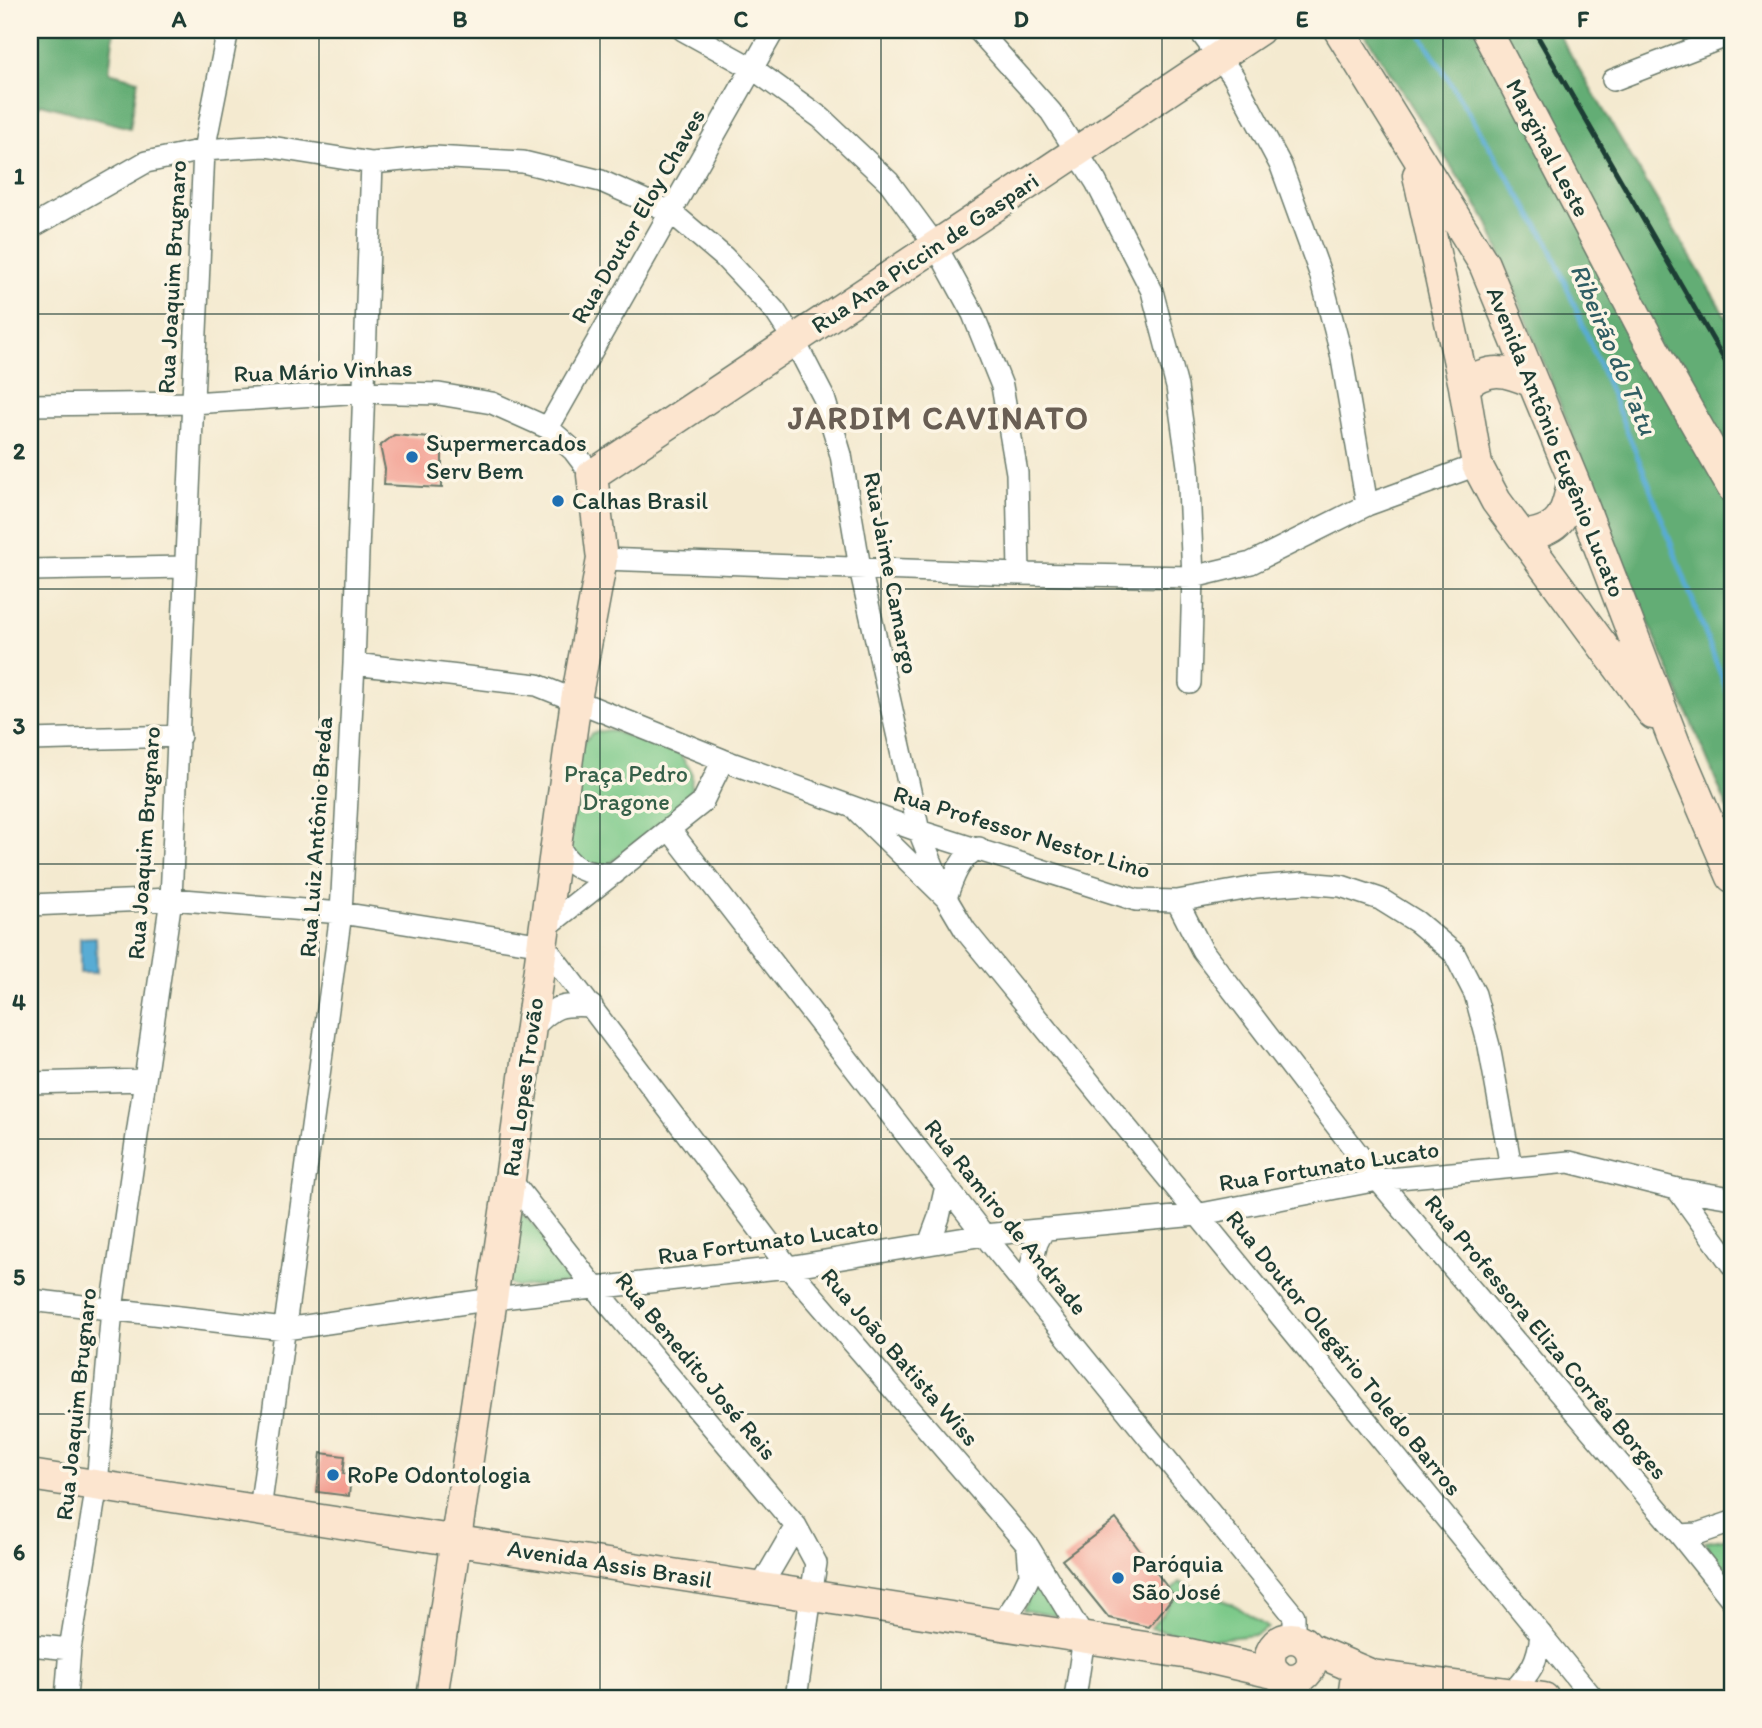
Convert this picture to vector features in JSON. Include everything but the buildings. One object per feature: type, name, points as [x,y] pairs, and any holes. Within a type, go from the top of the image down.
[{"type":"main road","name":"Rua Ana Piccin de Gaspari","points":[[592,475],[1259,30]]},
{"type":"main road","name":"Avenida Antônio Eugênio Lucato","points":[[1339,30],[1484,264],[1573,479],[1675,744],[1732,877]]},
{"type":"main road","name":"Marginal Leste","points":[[1486,30],[1660,361],[1732,487]]},
{"type":"main road","name":"Avenida Antônio Eugênio Lucato","points":[[1413,150],[1464,386],[1477,465],[1496,501],[1675,744]]},
{"type":"main road","points":[[1464,386],[1474,378],[1491,371],[1513,374],[1532,382]]},
{"type":"main road","name":"Rua Lopes Trovão","points":[[432,1698],[532,1029],[576,700],[602,559],[592,475]]},
{"type":"main road","points":[[1522,536],[1542,534],[1563,517],[1573,479]]},
{"type":"main road","name":"Avenida Assis Brasil","points":[[30,1475],[1190,1654],[1292,1655],[1360,1680],[1545,1698]]},
{"type":"street","name":"Rua Joaquim Brugnaro","points":[[66,1698],[70,1649],[97,1485],[112,1309],[171,899],[204,150],[228,30]]},
{"type":"street","points":[[683,30],[752,68],[821,118],[889,182],[936,246],[973,314],[1002,386],[1017,473],[1020,574]]},
{"type":"street","name":"Rua Doutor Eloy Chaves","points":[[548,428],[774,30]]},
{"type":"street","points":[[978,30],[1051,112],[1096,182],[1152,291],[1177,387],[1188,466],[1194,577],[1190,683]]},
{"type":"street","points":[[1199,30],[1233,76],[1281,166],[1320,273],[1341,353],[1367,505]]},
{"type":"street","points":[[1613,80],[1732,34]]},
{"type":"street","name":"Rua Jaime Camargo","points":[[30,228],[146,162],[204,150],[265,146],[372,163],[434,157],[523,162],[601,181],[671,212],[724,257],[775,311],[794,340],[824,398],[841,455],[860,568],[919,831]]},
{"type":"street","name":"Rua Luiz Antônio Breda","points":[[260,1510],[341,913],[354,664],[372,163]]},
{"type":"street","name":"Rua Mário Vinhas","points":[[30,405],[192,403],[363,392],[439,394],[492,403],[548,428],[573,450],[592,475]]},
{"type":"street","points":[[602,559],[1020,574],[1194,577],[1251,563],[1367,505],[1477,465]]},
{"type":"street","points":[[30,570],[185,567]]},
{"type":"street","name":"Rua Professor Nestor Lino","points":[[354,664],[537,685],[723,760],[854,808],[1136,900],[1177,901],[1256,887],[1304,883],[1341,886],[1380,900],[1417,922],[1454,953],[1475,994],[1489,1046],[1511,1167]]},
{"type":"street","points":[[30,740],[180,736]]},
{"type":"street","points":[[30,905],[171,899],[341,913],[545,936],[615,873],[702,803],[723,760]]},
{"type":"street","points":[[854,808],[946,898],[958,867],[971,851],[979,848]]},
{"type":"street","name":"Rua Ramiro de Andrade","points":[[670,830],[984,1235],[1294,1616],[1292,1655]]},
{"type":"street","name":"Rua Doutor Olegário Toledo Barros","points":[[919,831],[946,898],[965,930],[1593,1698]]},
{"type":"street","points":[[557,842],[564,858],[578,868],[595,874],[615,873]]},
{"type":"street","name":"Rua Professora Eliza Corrêa Borges","points":[[1177,901],[1202,950],[1378,1180],[1680,1535],[1732,1600]]},
{"type":"street","name":"Rua João Batista Wiss","points":[[545,936],[592,1006],[788,1267],[1028,1546],[1084,1638]]},
{"type":"street","points":[[532,1029],[548,1012],[568,1004],[592,1006]]},
{"type":"street","points":[[30,1083],[145,1080]]},
{"type":"street","points":[[1511,1167],[1569,1162],[1677,1189],[1732,1198]]},
{"type":"street","name":"Rua Fortunato Lucato","points":[[30,1300],[285,1329],[493,1299],[788,1267],[984,1235],[1196,1214],[1378,1180],[1511,1167]]},
{"type":"street","name":"Rua Benedito José Reis","points":[[510,1180],[596,1289],[796,1526],[816,1563],[796,1698]]},
{"type":"street","points":[[929,1244],[946,1186]]},
{"type":"street","points":[[1677,1189],[1732,1265]]},
{"type":"street","points":[[1026,1285],[1037,1243],[1044,1229]]},
{"type":"street","points":[[1680,1535],[1697,1534],[1732,1522]]},
{"type":"street","points":[[760,1588],[796,1526]]},
{"type":"street","points":[[1001,1625],[1030,1575],[1028,1546]]},
{"type":"street","points":[[1512,1693],[1531,1671],[1538,1655],[1541,1634]]},
{"type":"street","points":[[1075,1698],[1084,1638]]},
{"type":"street","points":[[30,1645],[70,1649]]},
{"type":"green space","points":[[30,30],[114,30],[109,72],[138,80],[130,128],[41,104],[30,115]]},
{"type":"green space","points":[[1362,30],[1556,30],[1732,327],[1732,818],[1625,567],[1487,221]]},
{"type":"green space","name":"Praça Pedro Dragone","points":[[609,730],[679,753],[692,772],[691,791],[676,810],[608,865],[593,869],[567,850],[580,746],[592,733]]},
{"type":"green space","points":[[519,1208],[575,1273],[570,1283],[516,1287],[507,1282]]},
{"type":"green space","points":[[1729,1538],[1727,1582],[1705,1542]]},
{"type":"green space","points":[[1039,1582],[1068,1618],[1023,1610]]},
{"type":"green space","points":[[1180,1582],[1236,1606],[1268,1628],[1256,1635],[1204,1640],[1151,1628],[1176,1596],[1172,1590]]},
{"type":"water","points":[[96,937],[97,973],[80,973],[80,938]]},
{"type":"waterway","name":"Ribeirão do Tatu","points":[[1418,30],[1548,242],[1644,472],[1732,704]]},
{"type":"railway","points":[[1534,30],[1732,373]]},
{"type":"place","name":"Supermercados Serv Bem","points":[[412,457]]},
{"type":"place","name":"Calhas Brasil","points":[[558,501]]},
{"type":"place","name":"RoPe Odontologia","points":[[333,1475]]},
{"type":"place","name":"Paróquia São José","points":[[1118,1578]]},
{"type":"district","name":"JARDIM CAVINATO","points":[[939,418]]}]
